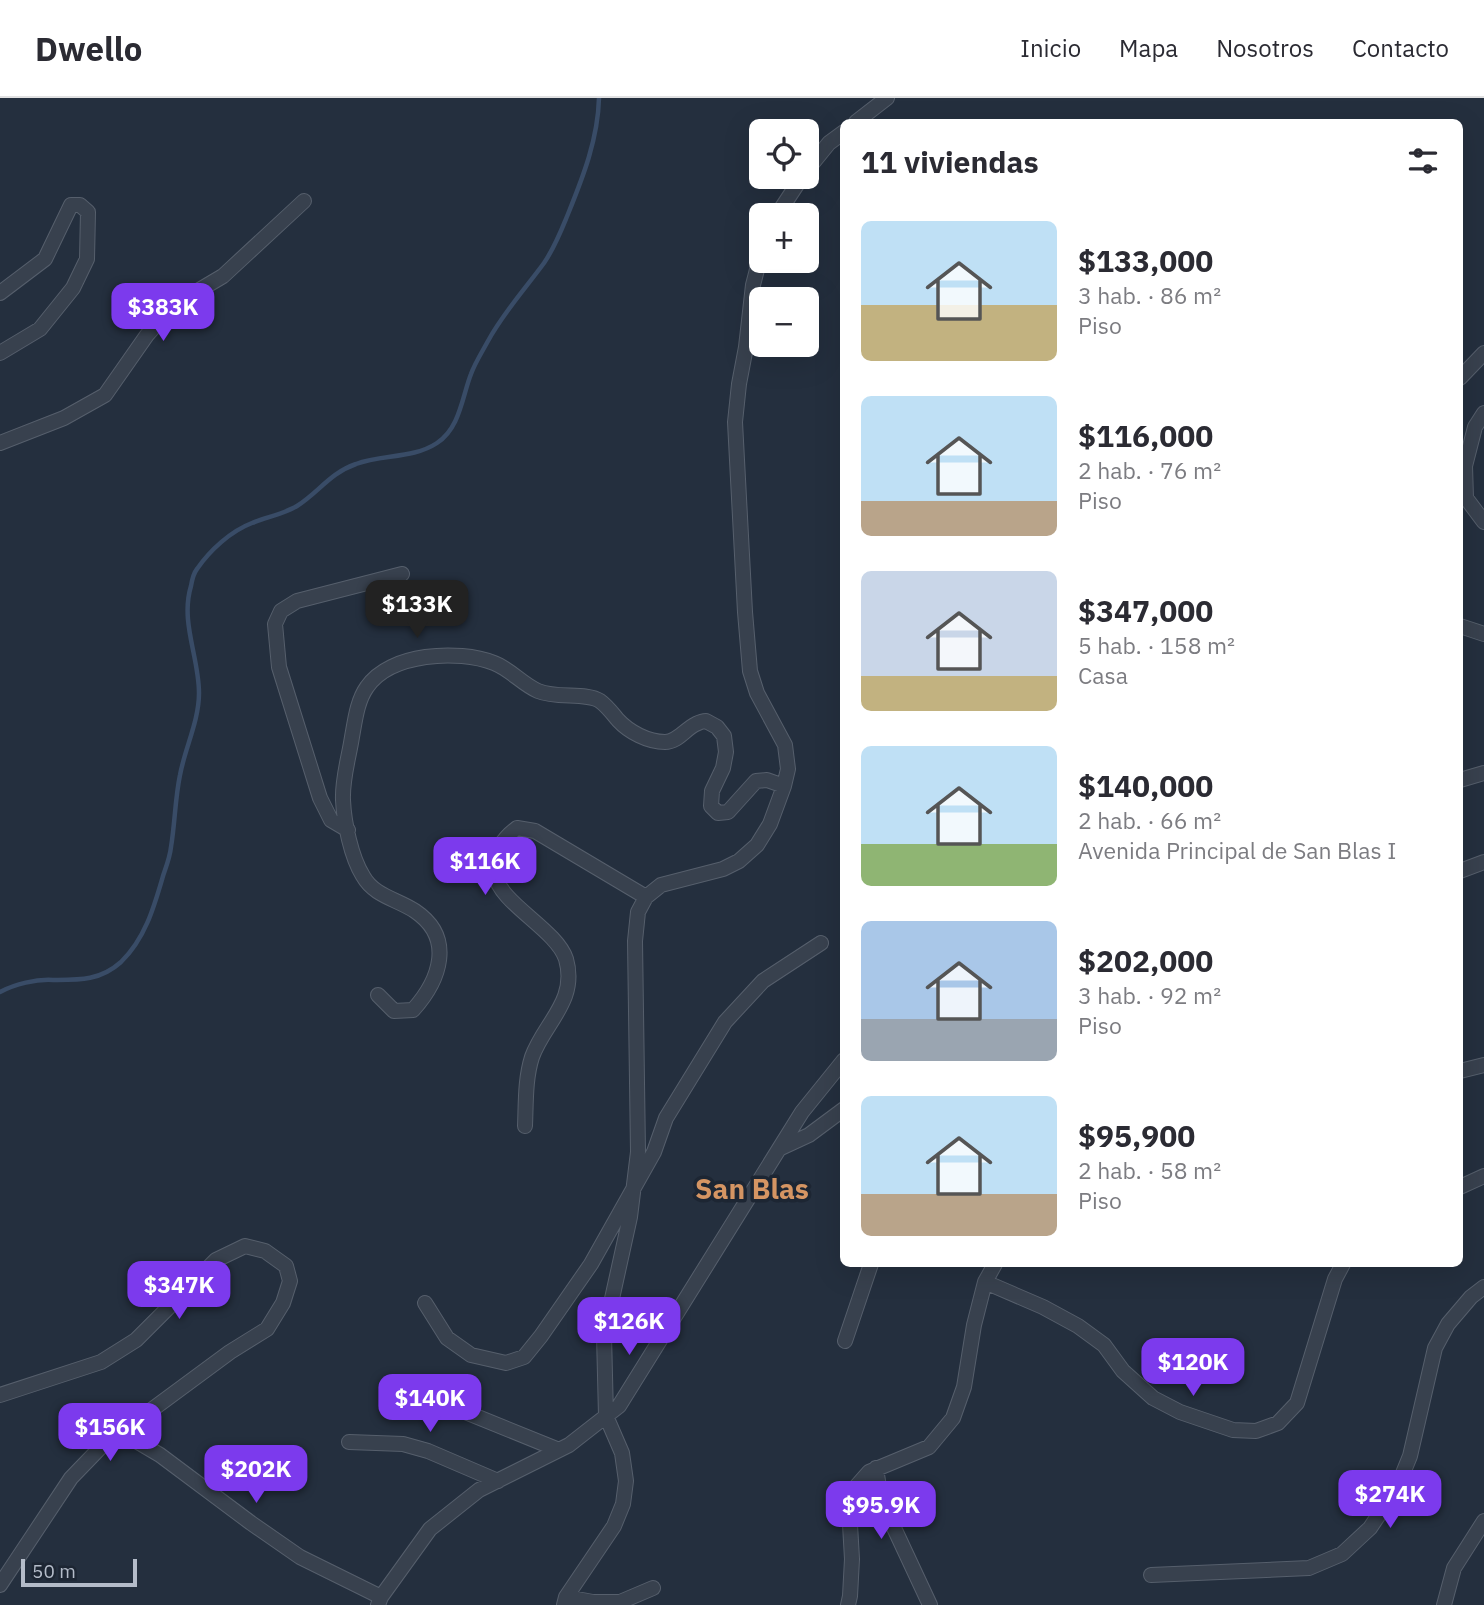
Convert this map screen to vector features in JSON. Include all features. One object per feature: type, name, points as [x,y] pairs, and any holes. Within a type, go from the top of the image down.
[{"type":"street","points":[[860,119],[887,98]]},
{"type":"street","points":[[819,155],[840,135]]},
{"type":"street","points":[[0,443],[64,418],[105,395],[147,335],[174,304],[223,276],[304,201]]},
{"type":"street","points":[[0,293],[45,259],[71,205],[80,205],[88,212],[87,259],[73,288],[40,329],[0,353]]},
{"type":"street","points":[[565,1601],[614,1526],[623,1504],[626,1481],[622,1452],[606,1416],[604,1335],[629,1217],[638,1152],[635,942],[638,912],[646,897],[661,885],[723,869],[739,861],[757,845],[770,824],[788,769],[785,745],[757,693],[750,671],[745,612],[735,422],[738,384],[756,273]]},
{"type":"street","points":[[1463,375],[1484,353]]},
{"type":"street","points":[[1484,413],[1475,428],[1465,466],[1466,498],[1484,522]]},
{"type":"street","points":[[348,830],[331,820],[320,798],[279,667],[275,624],[281,611],[297,601],[402,575]]},
{"type":"street","points":[[1463,627],[1484,634]]},
{"type":"street","points":[[378,995],[394,1012],[413,1010],[422,1000],[440,962],[439,941],[428,922],[414,910],[372,888],[362,876],[351,849],[343,800],[358,706],[366,687],[394,664],[422,657],[468,656],[483,659],[498,664],[536,691],[601,701],[629,731],[665,742],[676,739],[697,723],[706,721],[717,727],[724,736],[726,752],[723,768],[712,791],[711,806],[718,813],[728,812],[756,781],[767,780],[784,786]]},
{"type":"street","points":[[1463,779],[1484,773]]},
{"type":"street","points":[[524,1126],[527,1074],[533,1054],[565,999],[568,974],[565,957],[555,942],[501,890],[495,874],[496,856],[500,846],[505,837],[517,828],[535,831],[646,897]]},
{"type":"street","points":[[1463,870],[1484,862]]},
{"type":"street","points":[[425,1303],[447,1338],[471,1355],[506,1363],[524,1357],[591,1264],[654,1152],[666,1118],[725,1021],[763,981],[821,943]]},
{"type":"street","points":[[121,1432],[160,1455],[300,1557],[380,1601],[430,1529],[479,1490],[569,1445],[619,1406],[802,1112],[840,1065]]},
{"type":"street","points":[[1463,1070],[1484,1065]]},
{"type":"street","points":[[779,1149],[809,1135],[840,1112]]},
{"type":"street","points":[[1463,1186],[1484,1176]]},
{"type":"street","points":[[0,1395],[101,1362],[136,1340],[216,1260],[245,1246],[265,1251],[286,1266],[290,1281],[284,1303],[267,1329],[230,1352],[100,1448],[71,1478],[0,1585]]},
{"type":"street","points":[[845,1341],[870,1267]]},
{"type":"street","points":[[848,1605],[852,1559],[849,1507],[854,1489],[876,1468],[929,1447],[953,1418],[964,1387],[974,1325],[985,1282],[993,1267]]},
{"type":"street","points":[[985,1282],[1043,1307],[1078,1326],[1104,1345],[1123,1371],[1153,1398],[1180,1412],[1233,1430],[1256,1431],[1278,1423],[1297,1403],[1335,1279],[1341,1267]]},
{"type":"street","points":[[1151,1575],[1309,1568],[1342,1554],[1370,1528],[1397,1488],[1410,1456],[1435,1348],[1448,1324],[1471,1297],[1484,1287]]},
{"type":"street","points":[[421,1394],[559,1450]]},
{"type":"street","points":[[349,1441],[403,1444],[428,1451],[498,1481]]},
{"type":"street","points":[[876,1468],[881,1500],[930,1605]]},
{"type":"street","points":[[1444,1605],[1454,1568],[1484,1521]]},
{"type":"street","points":[[565,1601],[620,1602],[653,1588]]},
{"type":"waterway","points":[[0,992],[33,981],[97,976],[121,962],[136,943],[152,911],[169,858],[180,775],[198,703],[198,680],[188,613],[188,599],[195,573],[208,555],[229,536],[244,526],[297,506],[347,468],[366,461],[418,452],[445,437],[455,421],[473,370],[488,341],[558,239],[589,158],[599,98]]},
{"type":"district","name":"San Blas","points":[[752,1188]]}]
